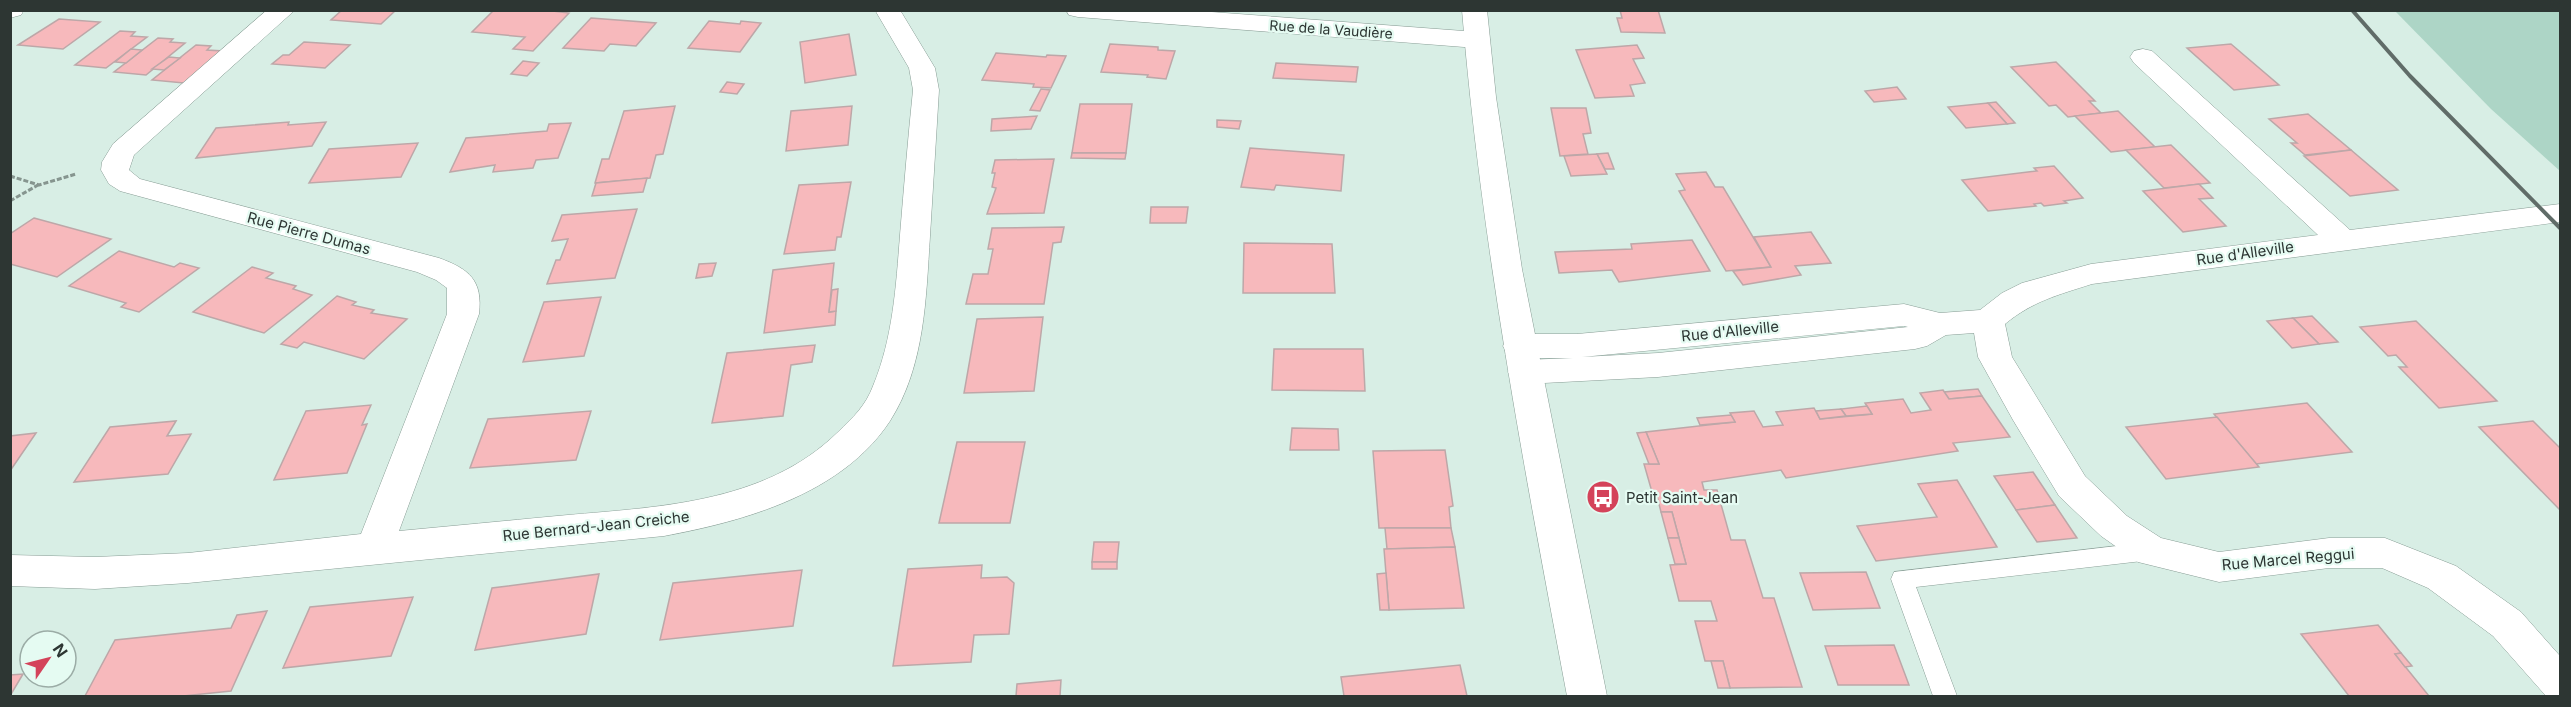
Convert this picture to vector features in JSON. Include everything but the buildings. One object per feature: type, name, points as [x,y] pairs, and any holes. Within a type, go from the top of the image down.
[{"type":"street","points":[[114,163],[123,150],[283,10]]},
{"type":"street","name":"Rue Bernard-Jean Creiche","points":[[10,570],[96,573],[188,568],[664,521],[702,515],[762,496],[807,475],[851,443],[879,410],[894,377],[908,325],[926,90],[922,68],[887,10]]},
{"type":"street","name":"Rue de la Vaudière","points":[[1078,10],[1475,25]]},
{"type":"street","points":[[1475,25],[1493,181],[1522,359],[1587,696]]},
{"type":"street","points":[[2143,57],[2343,240]]},
{"type":"street","name":"Rue Pierre Dumas","points":[[114,163],[119,179],[130,185],[428,265],[449,273],[461,283],[466,298],[464,314],[374,548]]},
{"type":"street","name":"Rue d'Alleville","points":[[1522,359],[1659,365],[1915,339],[1940,324],[1988,321],[2013,301],[2033,291],[2091,274],[2560,213]]},
{"type":"street","name":"Rue Marcel Reggui","points":[[1988,321],[1995,357],[2025,411],[2072,486],[2114,526],[2151,551],[2219,567],[2328,553],[2385,554],[2442,577],[2507,624],[2560,684]]},
{"type":"lane","points":[[1945,696],[1902,579],[2151,551]]},
{"type":"path","points":[[10,201],[39,185],[114,163]]},
{"type":"path","points":[[10,176],[39,185]]},
{"type":"green space","points":[[2395,11],[2560,11],[2560,171],[2491,109]]},
{"type":"railway","points":[[2352,10],[2410,76],[2560,228]]},
{"type":"place","name":"Petit Saint-Jean","points":[[1603,497]]}]
